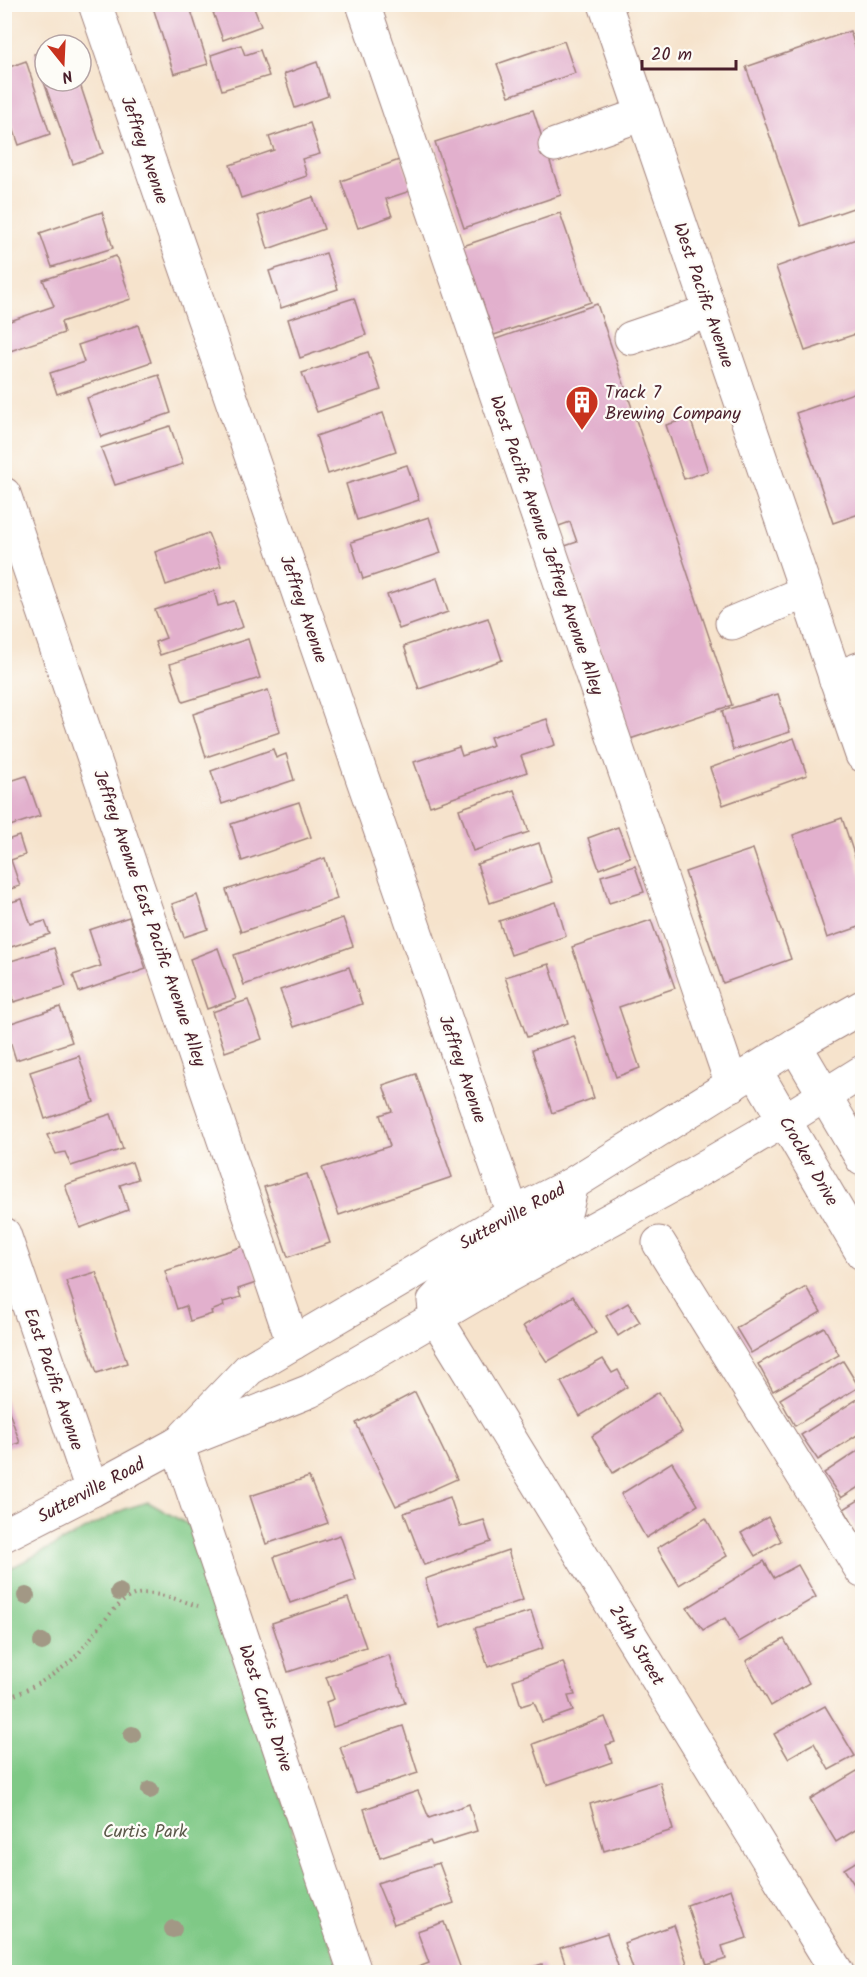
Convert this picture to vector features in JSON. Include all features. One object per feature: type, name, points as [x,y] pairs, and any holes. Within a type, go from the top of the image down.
[{"type":"street","name":"Jeffrey Avenue","points":[[95,4],[513,1214]]},
{"type":"street","name":"West Pacific Avenue Jeffrey Avenue Alley","points":[[363,4],[744,1077]]},
{"type":"street","name":"West Pacific Avenue","points":[[605,4],[805,592],[849,673],[862,754]]},
{"type":"street","points":[[555,145],[643,114]]},
{"type":"street","points":[[631,338],[710,311]]},
{"type":"street","name":"Jeffrey Avenue East Pacific Avenue Alley","points":[[4,494],[294,1343]]},
{"type":"street","points":[[732,623],[805,592]]},
{"type":"street","name":"Sutterville Road","points":[[177,1444],[249,1369],[513,1214],[572,1184],[860,1007]]},
{"type":"street","points":[[795,1045],[862,1159]]},
{"type":"street","name":"Sutterville Road","points":[[4,1535],[177,1444],[310,1391],[502,1279],[601,1226],[785,1120],[862,1072]]},
{"type":"street","name":"Crocker Drive","points":[[744,1077],[785,1120],[862,1253]]},
{"type":"street","points":[[436,1318],[434,1301],[453,1281],[566,1210],[572,1184]]},
{"type":"street","name":"East Pacific Avenue","points":[[4,1234],[92,1490]]},
{"type":"street","points":[[659,1243],[862,1571]]},
{"type":"street","name":"24th Street","points":[[436,1318],[837,1972]]},
{"type":"street","name":"West Curtis Drive","points":[[177,1444],[355,1972]]},
{"type":"path","points":[[4,1699],[47,1678],[73,1659],[118,1607],[133,1595],[147,1594],[176,1599],[203,1609]]},
{"type":"green space","name":"Curtis Park","points":[[148,1502],[189,1525],[341,1972],[5,1972],[5,1571],[125,1509]]},
{"type":"building","points":[[152,4],[189,4],[208,64],[174,74]]},
{"type":"building","points":[[210,4],[262,4],[254,8],[261,26],[223,40]]},
{"type":"building","points":[[850,31],[862,67],[862,205],[801,226],[746,67]]},
{"type":"building","points":[[564,41],[575,73],[509,96],[497,64]]},
{"type":"building","points":[[241,45],[245,55],[260,50],[269,76],[222,90],[211,55]]},
{"type":"building","points":[[26,61],[33,82],[33,93],[37,93],[50,134],[19,145],[11,122],[4,124],[4,69]]},
{"type":"building","points":[[317,62],[328,96],[295,108],[284,74]]},
{"type":"building","points":[[48,93],[83,93],[103,153],[73,164]]},
{"type":"building","points":[[533,110],[561,195],[464,228],[435,142]]},
{"type":"building","points":[[310,123],[320,154],[302,159],[307,176],[241,198],[230,165],[274,150],[269,137]]},
{"type":"building","points":[[402,159],[413,190],[386,199],[392,216],[358,228],[341,181]]},
{"type":"building","points":[[313,197],[324,229],[268,249],[258,216]]},
{"type":"building","points":[[102,212],[113,248],[52,267],[40,233]]},
{"type":"building","points":[[560,213],[591,302],[494,335],[463,246]]},
{"type":"building","points":[[862,237],[862,332],[805,351],[776,267]]},
{"type":"building","points":[[326,253],[338,289],[281,308],[269,271]]},
{"type":"building","points":[[116,256],[131,299],[61,322],[64,333],[4,353],[4,323],[54,306],[43,280]]},
{"type":"building","points":[[354,298],[366,335],[300,358],[288,319]]},
{"type":"building","name":"Track 7 Brewing Company","points":[[597,304],[732,705],[630,739],[565,546],[577,542],[570,522],[556,527],[493,340]]},
{"type":"building","points":[[138,325],[151,362],[57,394],[50,373],[84,362],[78,345]]},
{"type":"building","points":[[368,352],[381,390],[317,412],[302,373]]},
{"type":"building","points":[[159,375],[171,413],[101,437],[87,398]]},
{"type":"building","points":[[862,390],[862,513],[833,523],[796,413]]},
{"type":"building","points":[[383,413],[396,451],[328,474],[316,436]]},
{"type":"building","points":[[690,418],[708,471],[684,479],[666,425]]},
{"type":"building","points":[[170,426],[183,464],[115,485],[101,448]]},
{"type":"building","points":[[407,465],[419,500],[357,520],[346,484]]},
{"type":"building","points":[[429,517],[441,553],[363,579],[351,542]]},
{"type":"building","points":[[208,533],[221,566],[166,585],[155,552]]},
{"type":"building","points":[[437,578],[448,612],[399,629],[387,595]]},
{"type":"building","points":[[214,591],[218,606],[234,601],[243,627],[160,655],[155,642],[166,638],[155,610]]},
{"type":"building","points":[[488,618],[502,660],[419,689],[404,646]]},
{"type":"building","points":[[248,639],[260,678],[183,702],[170,664]]},
{"type":"building","points":[[268,690],[280,732],[206,757],[193,714]]},
{"type":"building","points":[[778,694],[790,732],[733,750],[722,711]]},
{"type":"building","points":[[547,719],[555,745],[521,756],[527,772],[430,806],[414,762],[459,747],[462,756],[493,745],[490,737]]},
{"type":"building","points":[[794,738],[807,775],[723,805],[710,768]]},
{"type":"building","points":[[273,749],[276,758],[286,754],[294,780],[222,804],[211,771]]},
{"type":"building","points":[[26,776],[40,816],[4,828],[4,783]]},
{"type":"building","points":[[514,790],[529,832],[473,851],[459,809]]},
{"type":"building","points":[[299,802],[311,837],[242,861],[231,824]]},
{"type":"building","points":[[842,818],[862,878],[862,926],[827,938],[793,835]]},
{"type":"building","points":[[618,827],[630,857],[599,869],[588,838]]},
{"type":"building","points":[[19,836],[25,855],[11,860],[20,886],[4,891],[4,841]]},
{"type":"building","points":[[539,843],[552,882],[490,903],[477,864]]},
{"type":"building","points":[[753,849],[791,959],[723,983],[685,872]]},
{"type":"building","points":[[325,858],[337,899],[241,932],[226,890]]},
{"type":"building","points":[[635,866],[644,892],[609,903],[601,876]]},
{"type":"building","points":[[197,895],[208,929],[184,937],[172,904]]},
{"type":"building","points":[[22,899],[31,925],[45,921],[50,934],[11,947],[9,941],[4,942],[4,904]]},
{"type":"building","points":[[556,902],[566,936],[511,955],[499,921]]},
{"type":"building","points":[[129,917],[146,969],[79,992],[73,975],[101,966],[89,930]]},
{"type":"building","points":[[343,918],[353,946],[244,985],[234,955]]},
{"type":"building","points":[[651,920],[675,988],[619,1007],[640,1068],[616,1077],[572,947]]},
{"type":"building","points":[[54,948],[66,986],[14,1002],[12,996],[4,998],[4,963]]},
{"type":"building","points":[[218,948],[236,999],[207,1009],[190,959]]},
{"type":"building","points":[[549,964],[568,1023],[527,1037],[505,977]]},
{"type":"building","points":[[349,967],[362,1004],[294,1027],[280,990]]},
{"type":"building","points":[[248,1000],[262,1039],[225,1052],[212,1012]]},
{"type":"building","points":[[60,1007],[72,1042],[16,1060],[5,1025]]},
{"type":"building","points":[[574,1036],[594,1098],[552,1113],[532,1050]]},
{"type":"building","points":[[79,1056],[94,1102],[45,1119],[30,1072]]},
{"type":"building","points":[[416,1074],[452,1177],[339,1215],[322,1168],[390,1146],[380,1115],[392,1111],[383,1085]]},
{"type":"building","points":[[111,1114],[123,1149],[71,1166],[65,1152],[56,1154],[47,1135]]},
{"type":"building","points":[[132,1162],[138,1179],[120,1185],[128,1210],[80,1228],[65,1185]]},
{"type":"building","points":[[307,1174],[330,1243],[288,1257],[264,1187]]},
{"type":"building","points":[[247,1245],[259,1282],[238,1289],[241,1297],[223,1302],[224,1306],[211,1311],[212,1314],[190,1321],[186,1306],[177,1309],[165,1271]]},
{"type":"building","points":[[96,1272],[127,1363],[97,1373],[66,1281]]},
{"type":"building","points":[[806,1287],[821,1312],[751,1353],[736,1328]]},
{"type":"building","points":[[573,1296],[596,1333],[547,1362],[523,1326]]},
{"type":"building","points":[[628,1303],[640,1322],[618,1336],[606,1316]]},
{"type":"building","points":[[824,1327],[839,1355],[773,1391],[758,1364]]},
{"type":"building","points":[[603,1359],[612,1373],[618,1370],[627,1387],[580,1416],[561,1382]]},
{"type":"building","points":[[843,1361],[859,1387],[795,1426],[780,1399]]},
{"type":"building","points":[[415,1392],[457,1479],[396,1506],[356,1423]]},
{"type":"building","points":[[659,1392],[682,1432],[613,1473],[592,1436]]},
{"type":"building","points":[[862,1396],[862,1432],[818,1460],[801,1435]]},
{"type":"building","points":[[4,1397],[20,1443],[4,1448]]},
{"type":"building","points":[[862,1448],[862,1485],[841,1498],[824,1473]]},
{"type":"building","points":[[672,1462],[698,1505],[646,1538],[621,1494]]},
{"type":"building","points":[[309,1477],[328,1523],[266,1544],[250,1496]]},
{"type":"building","points":[[450,1497],[460,1527],[484,1520],[491,1542],[424,1565],[404,1513]]},
{"type":"building","points":[[862,1498],[862,1540],[844,1509]]},
{"type":"building","points":[[768,1517],[781,1541],[755,1556],[741,1533]]},
{"type":"building","points":[[706,1518],[727,1556],[679,1585],[657,1548]]},
{"type":"building","points":[[340,1535],[356,1580],[290,1603],[274,1557]]},
{"type":"building","points":[[508,1550],[523,1600],[440,1628],[425,1579]]},
{"type":"building","points":[[764,1561],[774,1578],[798,1565],[816,1597],[739,1642],[725,1618],[703,1630],[687,1608]]},
{"type":"building","points":[[348,1598],[366,1647],[288,1672],[272,1623]]},
{"type":"building","points":[[531,1611],[543,1648],[488,1667],[475,1628]]},
{"type":"building","points":[[784,1639],[809,1683],[771,1706],[746,1661]]},
{"type":"building","points":[[389,1655],[405,1703],[333,1727],[326,1702],[334,1699],[326,1677]]},
{"type":"building","points":[[563,1662],[575,1695],[568,1696],[573,1711],[542,1722],[534,1702],[521,1706],[513,1680]]},
{"type":"building","points":[[825,1706],[855,1756],[829,1770],[814,1743],[788,1758],[774,1734]]},
{"type":"building","points":[[605,1717],[615,1742],[606,1745],[612,1762],[547,1785],[533,1744]]},
{"type":"building","points":[[403,1726],[418,1773],[356,1793],[340,1747]]},
{"type":"building","points":[[862,1768],[862,1826],[836,1842],[810,1799]]},
{"type":"building","points":[[660,1782],[673,1830],[604,1851],[590,1804]]},
{"type":"building","points":[[418,1791],[429,1818],[469,1804],[477,1831],[432,1845],[430,1841],[380,1858],[364,1809]]},
{"type":"building","points":[[862,1858],[862,1889],[859,1892],[844,1869]]},
{"type":"building","points":[[439,1863],[454,1903],[394,1924],[377,1883]]},
{"type":"building","points":[[731,1889],[747,1938],[722,1946],[726,1959],[707,1965],[687,1905]]},
{"type":"building","points":[[444,1922],[462,1972],[418,1972],[416,1968],[429,1963],[417,1931]]},
{"type":"building","points":[[674,1925],[690,1972],[634,1972],[624,1943]]},
{"type":"building","points":[[607,1933],[620,1972],[568,1972],[560,1948]]},
{"type":"building","points":[[542,1964],[545,1972],[518,1972]]},
{"type":"place","name":"Track 7 Brewing Company","points":[[582,431]]}]
